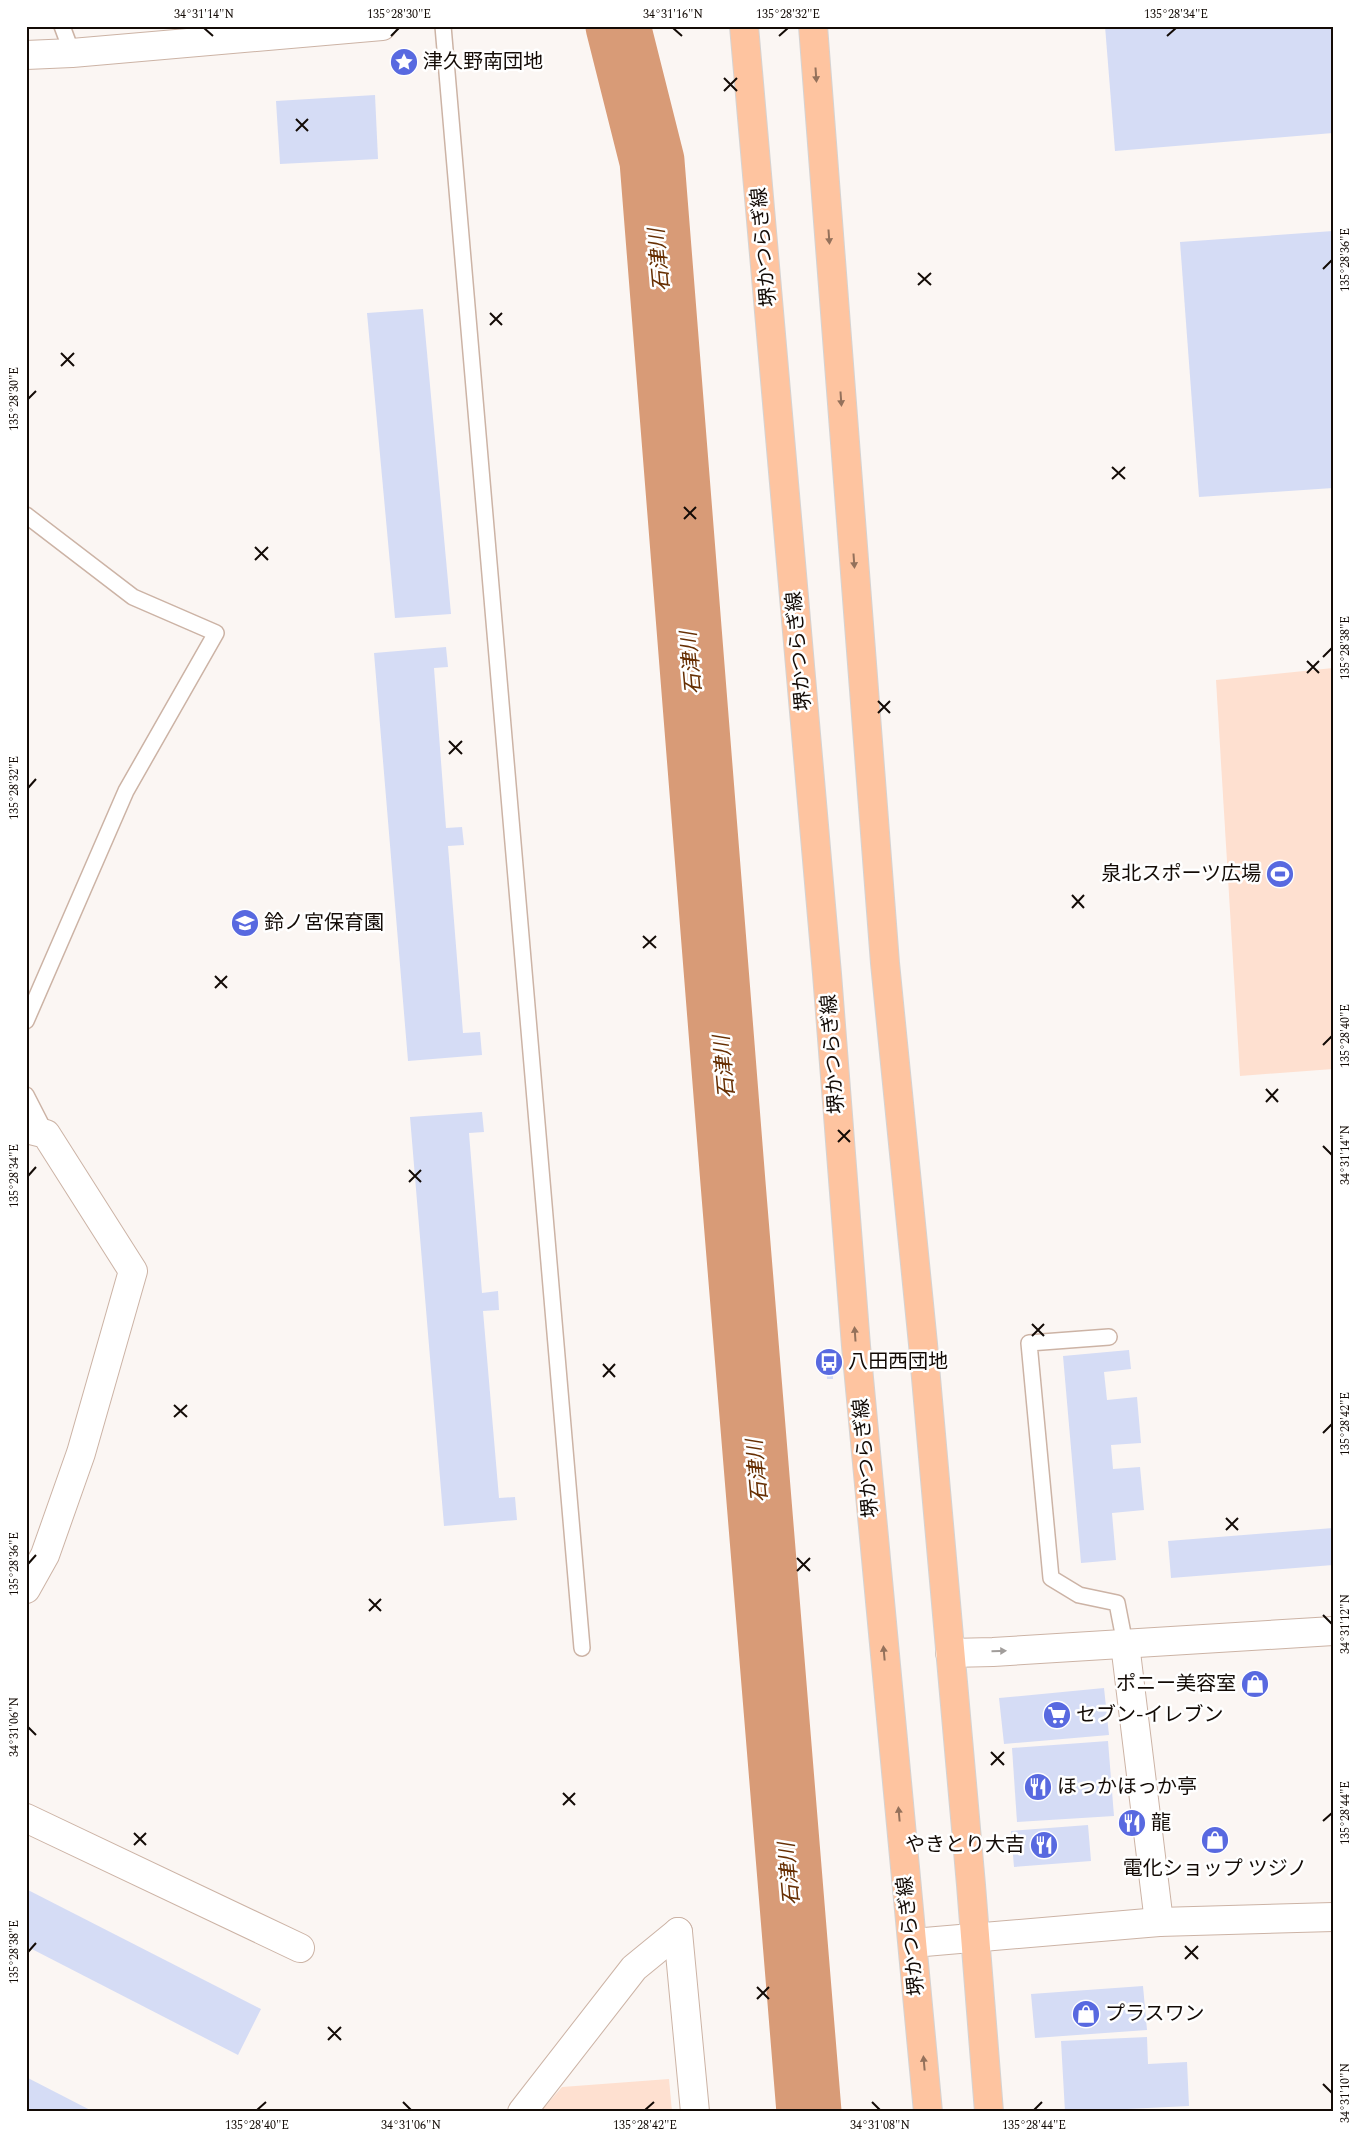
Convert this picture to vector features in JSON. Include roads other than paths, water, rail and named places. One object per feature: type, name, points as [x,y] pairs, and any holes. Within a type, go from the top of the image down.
[{"type":"main road","name":"堺かつらぎ線","points":[[744,26],[827,974],[856,1346],[928,2112]]},
{"type":"main road","points":[[813,26],[885,963],[923,1344],[989,2112]]},
{"type":"street","points":[[26,55],[72,53],[382,26]]},
{"type":"street","points":[[26,1588],[45,1555],[80,1453],[133,1271],[36,1132]]},
{"type":"street","points":[[950,1652],[993,1652],[1333,1630]]},
{"type":"street","points":[[1125,1644],[1160,1922]]},
{"type":"street","points":[[26,1818],[300,1948]]},
{"type":"street","points":[[913,1943],[1160,1922],[1333,1917]]},
{"type":"street","points":[[522,2112],[634,1968],[678,1932],[694,2112]]},
{"type":"lane","points":[[62,26],[72,53]]},
{"type":"lane","points":[[443,26],[582,1648]]},
{"type":"lane","points":[[26,515],[133,597],[216,633],[126,791],[26,1021]]},
{"type":"lane","points":[[26,1095],[36,1132]]},
{"type":"lane","points":[[1110,1337],[1029,1343],[1051,1578],[1079,1595],[1117,1603],[1125,1644]]},
{"type":"waterway","name":"石津川","points":[[618,26],[652,161],[809,2112]]},
{"type":"place","name":"津久野南団地","points":[[404,62]]},
{"type":"place","name":"泉北スポーツ広場","points":[[1280,874]]},
{"type":"place","name":"鈴ノ宮保育園","points":[[245,923]]},
{"type":"place","name":"八田西団地","points":[[829,1362]]},
{"type":"place","name":"ポニー美容室","points":[[1255,1684]]},
{"type":"place","name":"セブン-イレブン","points":[[1057,1715]]},
{"type":"place","name":"ほっかほっか亭","points":[[1038,1787]]},
{"type":"place","name":"龍","points":[[1132,1823]]},
{"type":"place","name":"電化ショップ ツジノ","points":[[1215,1840]]},
{"type":"place","name":"やきとり大吉","points":[[1044,1845]]},
{"type":"place","name":"プラスワン","points":[[1086,2014]]}]
